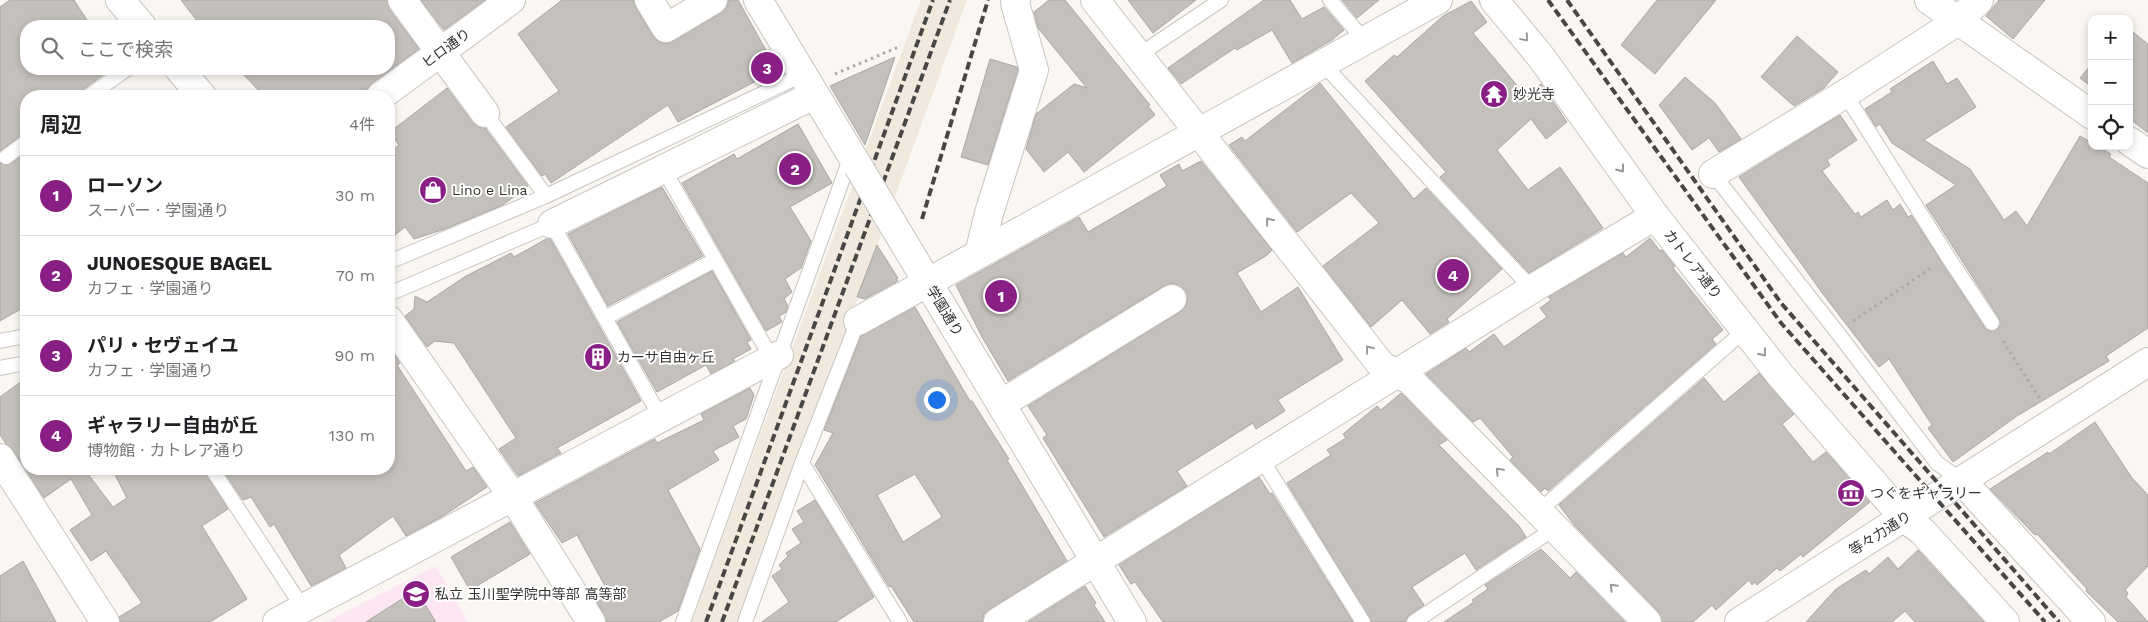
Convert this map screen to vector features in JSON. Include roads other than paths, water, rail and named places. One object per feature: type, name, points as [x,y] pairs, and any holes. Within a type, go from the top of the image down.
[{"type":"street","points":[[120,0],[137,20]]},
{"type":"street","points":[[402,0],[485,113]]},
{"type":"street","name":"ヒロ通り","points":[[389,90],[511,0]]},
{"type":"street","points":[[649,0],[666,28],[714,0]]},
{"type":"street","name":"学園通り","points":[[758,0],[1132,622]]},
{"type":"street","points":[[979,254],[989,213],[1034,70],[1015,3],[1016,0]]},
{"type":"street","points":[[1095,0],[1382,366],[1398,372],[1410,380],[1647,622]]},
{"type":"street","points":[[858,322],[1438,0]]},
{"type":"street","name":"カトレア通り","points":[[1494,0],[1541,57],[1654,216],[1781,376],[1904,518],[1922,531],[2004,622]]},
{"type":"street","points":[[1929,0],[2088,112]]},
{"type":"street","points":[[1713,174],[1845,94],[1958,21],[1979,0]]},
{"type":"street","points":[[184,75],[197,90]]},
{"type":"street","points":[[552,224],[663,168],[808,85]]},
{"type":"street","points":[[2133,144],[2148,154]]},
{"type":"street","points":[[998,622],[1532,289],[1654,216]]},
{"type":"street","points":[[1001,404],[1172,299]]},
{"type":"street","points":[[395,329],[513,497],[591,622]]},
{"type":"street","points":[[277,622],[776,357]]},
{"type":"street","name":"等々力通り","points":[[1738,622],[2148,362]]},
{"type":"street","points":[[0,458],[105,622]]},
{"type":"street","points":[[1962,481],[2091,622]]},
{"type":"lane","points":[[1139,55],[1221,0]]},
{"type":"lane","points":[[1330,0],[1365,41]]},
{"type":"lane","points":[[1323,64],[1532,289]]},
{"type":"lane","points":[[97,90],[119,75]]},
{"type":"lane","points":[[395,259],[808,85]]},
{"type":"lane","points":[[1845,94],[1992,323]]},
{"type":"lane","points":[[485,113],[546,196]]},
{"type":"lane","points":[[6,157],[20,146]]},
{"type":"lane","points":[[683,622],[776,357],[854,161]]},
{"type":"lane","points":[[663,168],[715,260],[776,357]]},
{"type":"lane","points":[[1713,174],[1838,332],[1937,463],[1962,481]]},
{"type":"lane","points":[[395,291],[552,224],[661,418]]},
{"type":"lane","points":[[605,318],[715,260]]},
{"type":"lane","points":[[745,622],[802,463],[858,322]]},
{"type":"lane","points":[[1414,622],[1547,519],[1745,330]]},
{"type":"lane","points":[[0,341],[20,337]]},
{"type":"lane","points":[[0,368],[20,364]]},
{"type":"lane","points":[[1261,458],[1363,622]]},
{"type":"lane","points":[[802,463],[900,622]]},
{"type":"lane","points":[[216,475],[303,608]]},
{"type":"railway","points":[[706,622],[933,0]]},
{"type":"railway","points":[[722,622],[950,0]]},
{"type":"railway","points":[[922,219],[988,0]]},
{"type":"railway","points":[[1548,0],[1781,323],[2045,622]]},
{"type":"railway","points":[[1567,0],[1781,303],[2059,622]]},
{"type":"place","name":"パリ・セヴェイユ","points":[[767,68]]},
{"type":"place","name":"妙光寺","points":[[1494,94]]},
{"type":"place","name":"JUNOESQUE BAGEL","points":[[795,169]]},
{"type":"place","name":"Lino e Lina","points":[[433,190]]},
{"type":"place","name":"ギャラリー自由が丘","points":[[1453,275]]},
{"type":"place","name":"ローソン","points":[[1001,296]]},
{"type":"place","name":"カーサ自由ヶ丘","points":[[598,357]]},
{"type":"place","name":"つぐをギャラリー","points":[[1851,493]]},
{"type":"place","name":"私立 玉川聖学院中等部 高等部","points":[[416,594]]}]
